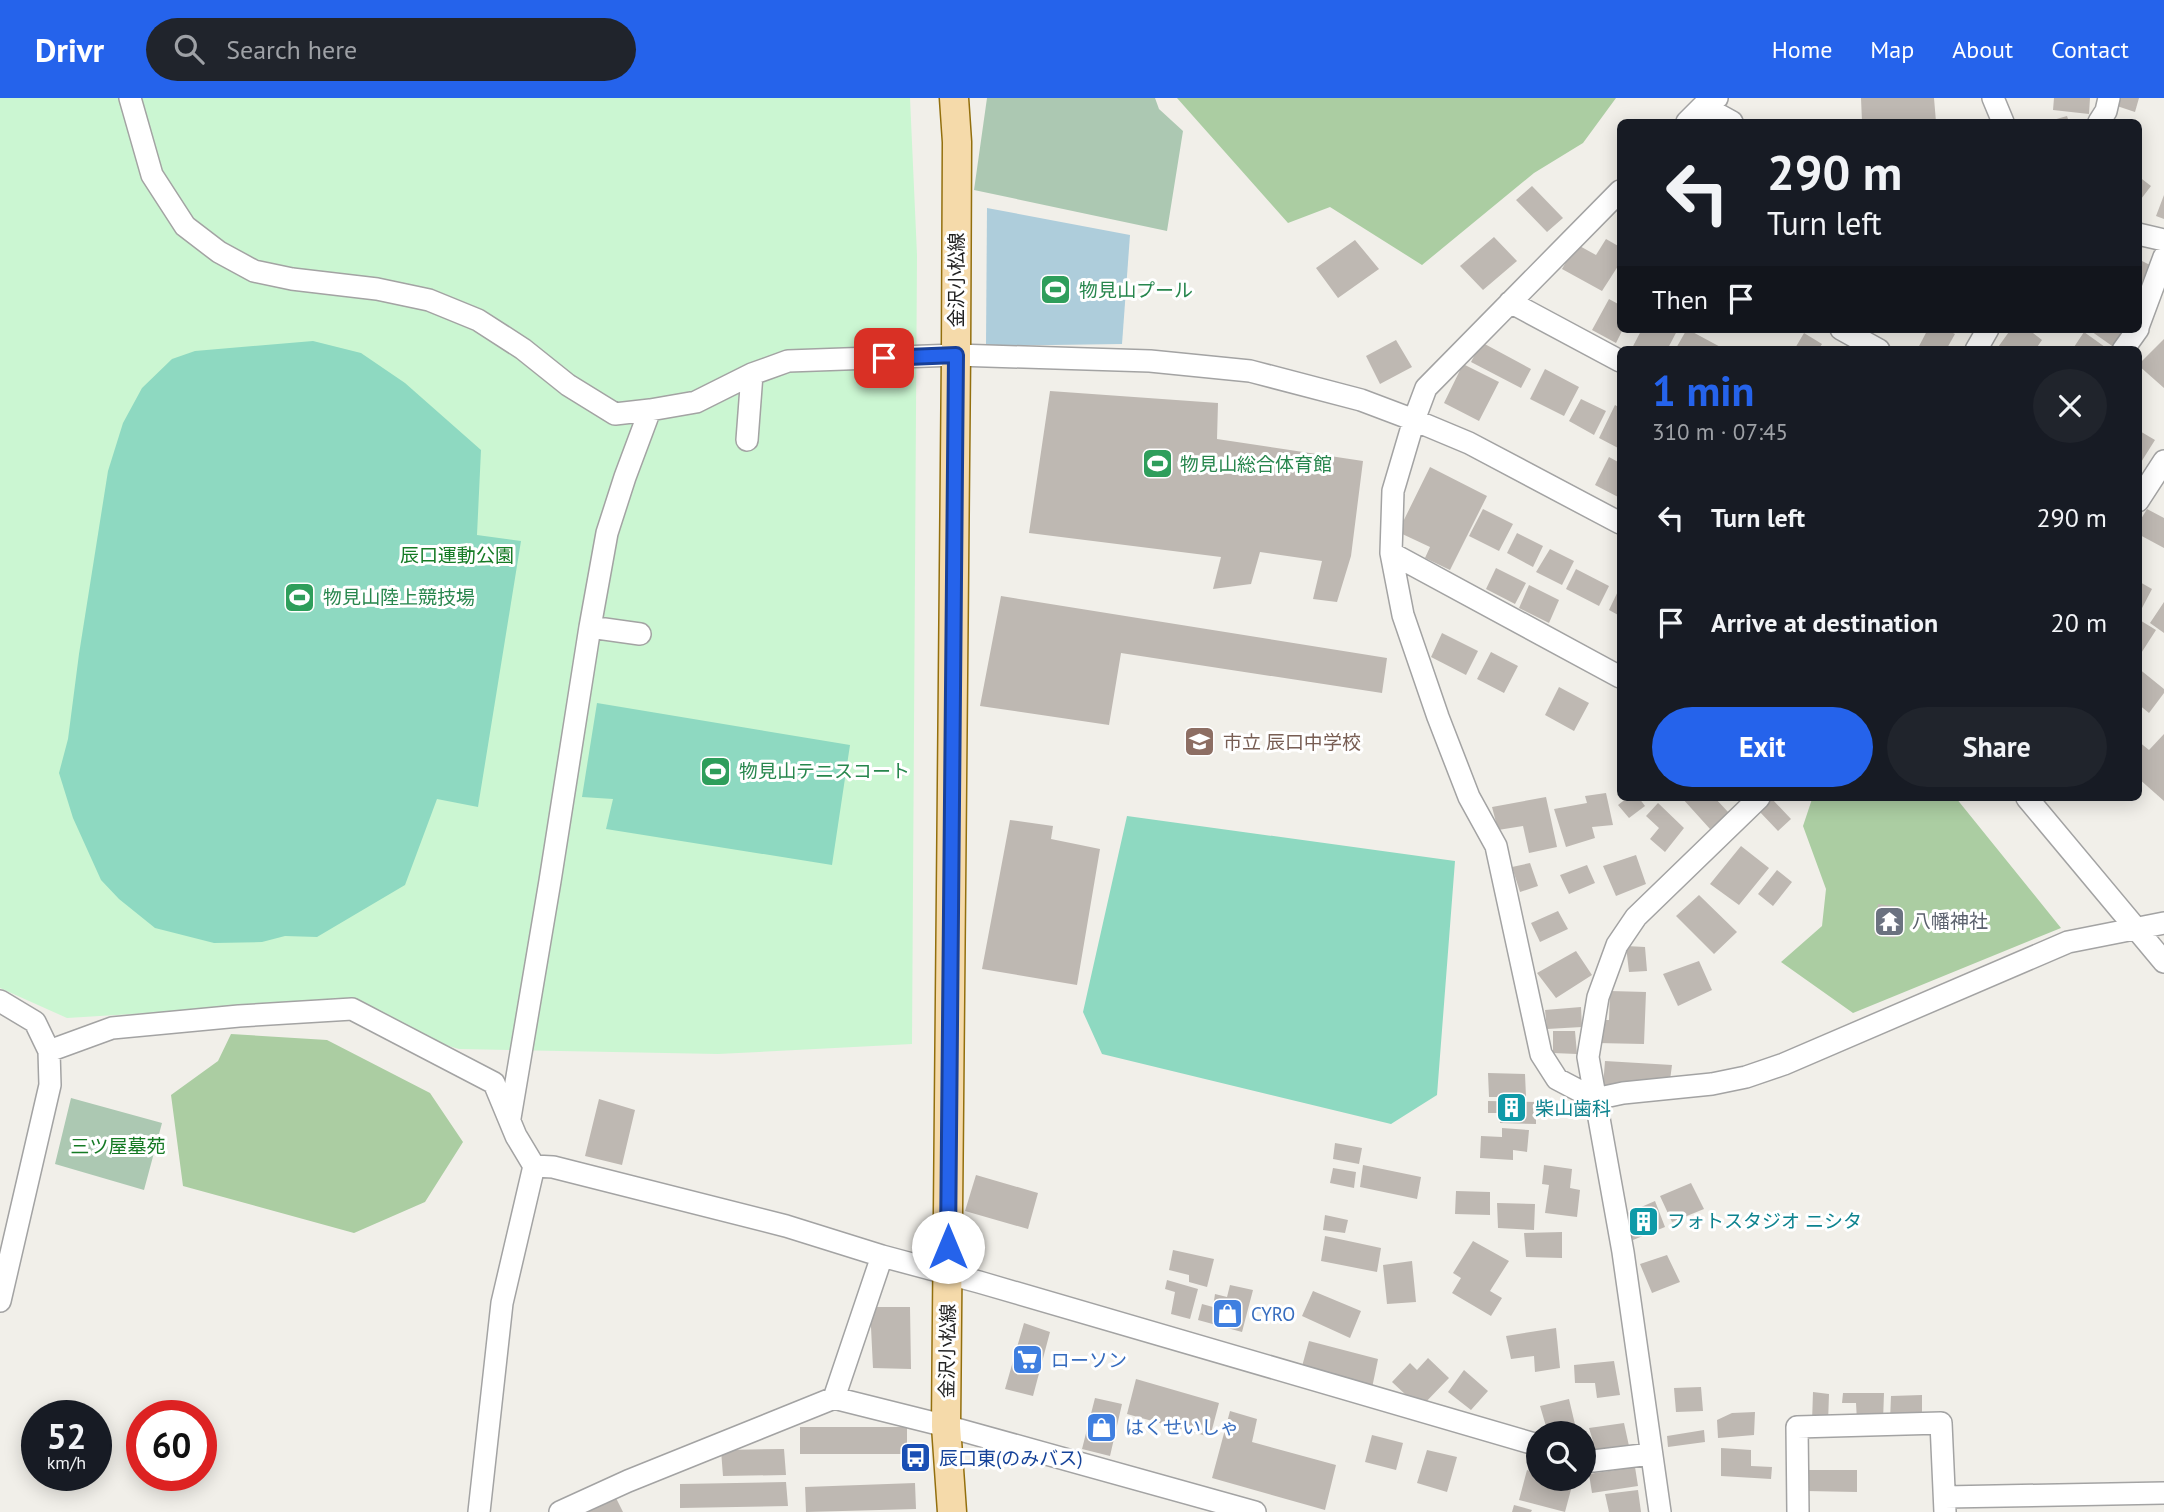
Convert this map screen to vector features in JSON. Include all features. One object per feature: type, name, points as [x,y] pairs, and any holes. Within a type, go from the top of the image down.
[{"type":"main road","name":"金沢小松線","points":[[952,1512],[946,1426],[956,355],[957,142],[954,98]]},
{"type":"street","points":[[130,98],[152,175],[185,226],[219,252],[254,271],[292,279],[377,289],[429,300],[478,320],[523,349],[568,385],[615,414],[696,402],[752,374],[788,361],[956,355],[1150,361],[1250,371],[1361,400],[1414,420],[1469,443],[1617,521]]},
{"type":"street","points":[[1993,98],[2002,119]]},
{"type":"street","points":[[2101,119],[2109,98]]},
{"type":"street","points":[[1690,119],[1710,102],[1729,119]]},
{"type":"street","points":[[1617,199],[1426,388],[1393,491],[1391,552],[1403,615],[1469,796],[1496,846],[1541,1054],[1557,1079],[1595,1099],[1746,1077],[1784,1064],[2068,942],[2164,923]]},
{"type":"street","points":[[2142,235],[2164,240]]},
{"type":"street","points":[[2142,317],[2164,257]]},
{"type":"street","points":[[1510,302],[1617,360]]},
{"type":"street","points":[[1841,337],[1867,346]]},
{"type":"street","points":[[747,440],[752,374]]},
{"type":"street","points":[[510,1118],[607,533],[650,410]]},
{"type":"street","points":[[2142,495],[2164,461]]},
{"type":"street","points":[[1391,552],[1617,675]]},
{"type":"street","points":[[590,626],[640,634]]},
{"type":"street","points":[[1660,1512],[1623,1252],[1588,1057],[1598,998],[1616,945],[1636,917],[1756,801]]},
{"type":"street","points":[[2029,801],[2164,962]]},
{"type":"street","points":[[0,1001],[35,1022],[49,1051],[50,1085],[0,1301]]},
{"type":"street","points":[[49,1051],[112,1028],[352,1009],[494,1083],[516,1136],[534,1166],[502,1303],[479,1512]]},
{"type":"street","points":[[534,1166],[554,1167],[786,1226],[1526,1442]]},
{"type":"street","points":[[834,1398],[882,1256]]},
{"type":"street","points":[[560,1512],[628,1481],[834,1398],[946,1426],[1255,1512]]},
{"type":"street","points":[[1798,1512],[1797,1427],[1941,1423],[1945,1504],[2164,1493]]},
{"type":"street","points":[[1596,1461],[1651,1454]]},
{"type":"green space","name":"辰口運動公園","points":[[0,98],[910,98],[917,255],[912,1044],[718,1054],[459,1049],[334,1012],[198,1010],[67,1018],[0,988]]},
{"type":"green space","points":[[987,98],[1155,98],[1159,109],[1183,131],[1167,231],[974,190]]},
{"type":"green space","points":[[1177,98],[1616,98],[1583,143],[1534,173],[1422,265],[1330,207],[1288,223]]},
{"type":"green space","name":"物見山陸上競技場","points":[[313,341],[361,353],[405,383],[481,450],[477,535],[521,541],[478,807],[437,799],[405,885],[317,937],[285,936],[262,942],[214,943],[155,928],[119,899],[101,880],[73,818],[59,773],[68,739],[108,471],[123,423],[142,388],[172,359],[195,351]]},
{"type":"green space","name":"物見山テニスコート","points":[[597,703],[850,745],[832,865],[606,829],[613,799],[582,797]]},
{"type":"green space","points":[[1811,801],[1958,801],[2061,928],[1853,1013],[1781,962],[1822,926],[1826,889],[1803,826]]},
{"type":"green space","points":[[1127,816],[1455,861],[1437,1095],[1391,1124],[1102,1054],[1083,1012]]},
{"type":"green space","points":[[231,1034],[327,1040],[430,1093],[463,1142],[425,1202],[354,1233],[183,1186],[171,1095],[218,1061]]},
{"type":"green space","name":"三ツ屋墓苑","points":[[71,1098],[162,1123],[144,1190],[55,1164]]},
{"type":"water","name":"物見山プール","points":[[987,208],[1130,235],[1122,344],[986,346]]},
{"type":"building","points":[[1861,98],[1934,98],[1936,119],[1862,119]]},
{"type":"building","points":[[2054,98],[2090,98],[2089,114],[2053,110]]},
{"type":"building","points":[[2120,98],[2139,98],[2135,112],[2117,106]]},
{"type":"building","points":[[2142,179],[2151,186],[2142,198]]},
{"type":"building","points":[[1532,186],[1563,218],[1547,232],[1516,200]]},
{"type":"building","points":[[2164,195],[2164,219],[2156,216]]},
{"type":"building","points":[[1494,237],[1517,261],[1483,290],[1460,266]]},
{"type":"building","points":[[1606,239],[1617,245],[1617,268],[1602,291],[1562,269],[1576,244],[1596,255]]},
{"type":"building","points":[[1355,240],[1379,269],[1338,298],[1316,268]]},
{"type":"building","points":[[2142,261],[2150,265],[2142,282]]},
{"type":"building","points":[[1609,299],[1617,303],[1617,333],[1621,333],[1616,343],[1592,330]]},
{"type":"building","points":[[1640,333],[1676,333],[1669,346],[1633,346]]},
{"type":"building","points":[[1685,333],[1694,333],[1719,346],[1677,346]]},
{"type":"building","points":[[1804,333],[1822,344],[1821,346],[1796,346]]},
{"type":"building","points":[[1926,333],[1955,334],[1948,346],[1919,346]]},
{"type":"building","points":[[2008,333],[2033,333],[2042,340],[2038,346],[1999,346]]},
{"type":"building","points":[[2085,333],[2104,346],[2075,346]]},
{"type":"building","points":[[2094,333],[2124,333],[2116,346]]},
{"type":"building","points":[[2164,339],[2164,388],[2142,369],[2142,361]]},
{"type":"building","points":[[1396,340],[1412,367],[1380,384],[1366,356]]},
{"type":"building","points":[[1481,342],[1531,369],[1521,388],[1471,362]]},
{"type":"building","points":[[1463,364],[1499,382],[1479,421],[1444,403]]},
{"type":"building","points":[[1545,369],[1579,387],[1564,416],[1530,399]]},
{"type":"building","name":"物見山総合体育館","points":[[1050,391],[1218,403],[1217,439],[1363,461],[1351,556],[1337,602],[1313,599],[1322,561],[1260,552],[1251,584],[1213,589],[1221,557],[1029,533]]},
{"type":"building","points":[[1581,399],[1606,411],[1594,435],[1569,421]]},
{"type":"building","points":[[1615,405],[1617,447],[1599,438]]},
{"type":"building","points":[[2142,432],[2155,440],[2142,461]]},
{"type":"building","points":[[1609,457],[1617,461],[1617,496],[1595,485]]},
{"type":"building","points":[[1430,467],[1487,496],[1450,570],[1425,558],[1430,547],[1398,532]]},
{"type":"building","points":[[1483,509],[1513,524],[1499,551],[1469,536]]},
{"type":"building","points":[[2147,509],[2164,518],[2164,548],[2142,536],[2142,517]]},
{"type":"building","points":[[1517,533],[1543,546],[1533,567],[1507,553]]},
{"type":"building","points":[[1550,549],[1574,561],[1562,585],[1536,572]]},
{"type":"building","points":[[1496,568],[1526,583],[1515,604],[1486,589]]},
{"type":"building","points":[[1576,569],[1609,586],[1599,606],[1566,589]]},
{"type":"building","points":[[2142,583],[2152,589],[2142,608]]},
{"type":"building","points":[[1529,585],[1559,600],[1549,623],[1519,608]]},
{"type":"building","points":[[1617,593],[1617,614],[1609,610]]},
{"type":"building","points":[[1001,596],[1387,658],[1382,693],[1121,653],[1109,725],[980,706]]},
{"type":"building","points":[[2164,602],[2164,633],[2150,623]]},
{"type":"building","points":[[2142,621],[2156,630],[2142,652]]},
{"type":"building","points":[[1442,633],[1478,651],[1466,675],[1431,657]]},
{"type":"building","points":[[1491,652],[1518,666],[1504,693],[1477,679]]},
{"type":"building","points":[[2142,671],[2164,689],[2164,693],[2149,713],[2142,707]]},
{"type":"building","points":[[1559,687],[1589,703],[1574,731],[1545,715]]},
{"type":"building","points":[[2164,734],[2164,801],[2142,782],[2142,744],[2149,750]]},
{"type":"building","points":[[1606,793],[1613,825],[1592,827],[1595,838],[1566,847],[1554,809],[1587,803],[1585,796]]},
{"type":"building","points":[[1546,797],[1557,847],[1529,853],[1523,826],[1498,830],[1492,807]]},
{"type":"building","points":[[1623,801],[1641,801],[1645,806],[1629,818],[1618,805]]},
{"type":"building","points":[[1685,801],[1718,801],[1729,813],[1710,829]]},
{"type":"building","points":[[1770,801],[1774,801],[1791,819],[1778,831],[1759,811]]},
{"type":"building","points":[[1658,803],[1684,828],[1665,852],[1650,839],[1659,828],[1646,816]]},
{"type":"building","points":[[1010,820],[1053,826],[1051,839],[1100,849],[1077,985],[982,969]]},
{"type":"building","points":[[1741,846],[1769,868],[1739,905],[1710,884]]},
{"type":"building","points":[[1636,855],[1646,884],[1616,896],[1603,866]]},
{"type":"building","points":[[1530,863],[1538,886],[1520,892],[1512,867]]},
{"type":"building","points":[[1587,865],[1595,883],[1569,894],[1560,875]]},
{"type":"building","points":[[1777,870],[1792,882],[1773,906],[1758,894]]},
{"type":"building","points":[[1699,895],[1737,932],[1714,954],[1676,916]]},
{"type":"building","points":[[1878,904],[1899,907],[1895,938],[1875,935]]},
{"type":"building","points":[[1558,911],[1568,929],[1540,942],[1531,923]]},
{"type":"building","points":[[1626,946],[1645,947],[1647,971],[1629,972]]},
{"type":"building","points":[[1576,951],[1592,975],[1556,998],[1537,973]]},
{"type":"building","points":[[1699,961],[1712,990],[1678,1006],[1663,974]]},
{"type":"building","points":[[1610,991],[1646,992],[1644,1044],[1597,1043],[1599,1020],[1609,1020]]},
{"type":"building","points":[[1581,1007],[1582,1027],[1547,1029],[1545,1010]]},
{"type":"building","points":[[1553,1031],[1575,1031],[1577,1054],[1553,1053]]},
{"type":"building","points":[[1605,1061],[1672,1065],[1669,1088],[1603,1086]]},
{"type":"building","points":[[1488,1073],[1525,1074],[1526,1097],[1489,1097]]},
{"type":"building","points":[[599,1099],[635,1110],[622,1165],[585,1156]]},
{"type":"building","name":"柴山歯科","points":[[1488,1101],[1536,1102],[1536,1124],[1500,1123],[1501,1113],[1488,1113]]},
{"type":"building","points":[[1502,1128],[1529,1130],[1527,1152],[1513,1150],[1513,1160],[1480,1158],[1481,1136],[1502,1137]]},
{"type":"building","points":[[1335,1143],[1362,1148],[1359,1164],[1333,1159]]},
{"type":"building","points":[[1363,1165],[1421,1177],[1417,1199],[1360,1187]]},
{"type":"building","points":[[1544,1165],[1572,1169],[1570,1188],[1580,1190],[1577,1217],[1545,1213],[1549,1185],[1542,1184]]},
{"type":"building","points":[[1333,1168],[1356,1172],[1354,1188],[1330,1183]]},
{"type":"building","points":[[976,1175],[1038,1193],[1028,1229],[965,1211]]},
{"type":"building","points":[[1691,1183],[1704,1209],[1672,1222],[1660,1196]]},
{"type":"building","points":[[1456,1191],[1490,1192],[1490,1215],[1455,1214]]},
{"type":"building","name":"フォトスタジオ ニシタ","points":[[1655,1201],[1665,1227],[1633,1240],[1623,1215]]},
{"type":"building","points":[[1497,1203],[1535,1204],[1534,1230],[1498,1228]]},
{"type":"building","points":[[1325,1215],[1348,1220],[1345,1233],[1323,1230]]},
{"type":"building","points":[[1562,1232],[1562,1258],[1526,1257],[1524,1233]]},
{"type":"building","points":[[1325,1236],[1381,1248],[1377,1272],[1321,1261]]},
{"type":"building","points":[[1473,1241],[1509,1261],[1490,1291],[1502,1298],[1491,1316],[1452,1293],[1461,1278],[1453,1273]]},
{"type":"building","points":[[1173,1250],[1214,1259],[1207,1287],[1189,1282],[1189,1275],[1169,1270]]},
{"type":"building","points":[[1667,1255],[1680,1282],[1652,1293],[1640,1264]]},
{"type":"building","points":[[1412,1261],[1416,1302],[1387,1304],[1383,1265]]},
{"type":"building","points":[[1167,1280],[1198,1289],[1190,1319],[1171,1314],[1175,1292],[1165,1289]]},
{"type":"building","points":[[1230,1285],[1253,1290],[1242,1332],[1198,1320],[1202,1304],[1213,1307],[1215,1294],[1227,1297]]},
{"type":"building","points":[[1313,1291],[1361,1311],[1350,1338],[1302,1316]]},
{"type":"building","points":[[870,1307],[910,1307],[911,1369],[873,1368]]},
{"type":"building","name":"ローソン","points":[[1024,1323],[1050,1332],[1033,1396],[1005,1389]]},
{"type":"building","points":[[1556,1328],[1560,1368],[1535,1372],[1534,1356],[1511,1359],[1506,1336]]},
{"type":"building","points":[[1309,1341],[1378,1359],[1372,1388],[1301,1370]]},
{"type":"building","points":[[1428,1358],[1449,1378],[1420,1408],[1392,1382],[1410,1363],[1417,1370]]},
{"type":"building","points":[[1614,1361],[1620,1395],[1597,1398],[1595,1383],[1575,1383],[1574,1365]]},
{"type":"building","points":[[1464,1370],[1488,1391],[1471,1410],[1448,1392]]},
{"type":"building","points":[[1136,1379],[1219,1403],[1210,1437],[1127,1414]]},
{"type":"building","points":[[1701,1387],[1703,1411],[1676,1412],[1674,1388]]},
{"type":"building","points":[[1813,1392],[1829,1394],[1828,1423],[1812,1422]]},
{"type":"building","points":[[1843,1393],[1884,1393],[1883,1421],[1857,1421],[1856,1403],[1842,1403]]},
{"type":"building","points":[[1922,1395],[1922,1420],[1890,1421],[1891,1396]]},
{"type":"building","name":"はくせいしゃ","points":[[1095,1398],[1122,1404],[1110,1456],[1082,1449]]},
{"type":"building","points":[[1569,1399],[1574,1421],[1544,1421],[1540,1406]]},
{"type":"building","points":[[1230,1411],[1257,1419],[1252,1442],[1336,1465],[1325,1510],[1212,1478]]},
{"type":"building","points":[[1755,1412],[1754,1435],[1718,1438],[1717,1420],[1732,1413]]},
{"type":"building","points":[[1624,1423],[1629,1446],[1596,1451],[1596,1427]]},
{"type":"building","points":[[800,1427],[907,1427],[907,1454],[800,1454]]},
{"type":"building","points":[[1704,1430],[1705,1442],[1668,1447],[1667,1436]]},
{"type":"building","points":[[1372,1435],[1403,1443],[1396,1470],[1365,1462]]},
{"type":"building","points":[[1721,1448],[1751,1450],[1751,1466],[1772,1467],[1771,1479],[1721,1476]]},
{"type":"building","points":[[784,1449],[786,1475],[723,1476],[721,1450]]},
{"type":"building","points":[[1427,1450],[1457,1457],[1447,1492],[1417,1483]]},
{"type":"building","points":[[1635,1467],[1638,1486],[1592,1493],[1596,1491],[1596,1473]]},
{"type":"building","points":[[1805,1470],[1857,1470],[1857,1492],[1806,1491]]},
{"type":"building","points":[[1526,1474],[1526,1491],[1571,1491],[1565,1512],[1519,1500]]},
{"type":"building","points":[[786,1482],[788,1506],[680,1508],[680,1484]]},
{"type":"building","points":[[915,1483],[916,1509],[806,1512],[805,1487]]},
{"type":"building","points":[[1638,1490],[1641,1512],[1609,1512],[1605,1494]]},
{"type":"building","points":[[614,1494],[623,1512],[576,1512]]},
{"type":"building","points":[[1514,1505],[1532,1510],[1512,1512]]},
{"type":"place","name":"物見山プール","points":[[1056,290]]},
{"type":"place","name":"物見山総合体育館","points":[[1157,464]]},
{"type":"place","name":"物見山陸上競技場","points":[[300,597]]},
{"type":"place","name":"市立 辰口中学校","points":[[1200,742]]},
{"type":"place","name":"物見山テニスコート","points":[[716,771]]},
{"type":"place","name":"八幡神社","points":[[1889,921]]},
{"type":"place","name":"柴山歯科","points":[[1512,1108]]},
{"type":"place","name":"フォトスタジオ ニシタ","points":[[1644,1221]]},
{"type":"place","name":"CYRO","points":[[1228,1314]]},
{"type":"place","name":"ローソン","points":[[1028,1360]]},
{"type":"place","name":"はくせいしゃ","points":[[1102,1427]]},
{"type":"place","name":"辰口東(のみバス)","points":[[916,1458]]},
{"type":"route","points":[[884,358],[956,355],[948,1247]]}]
